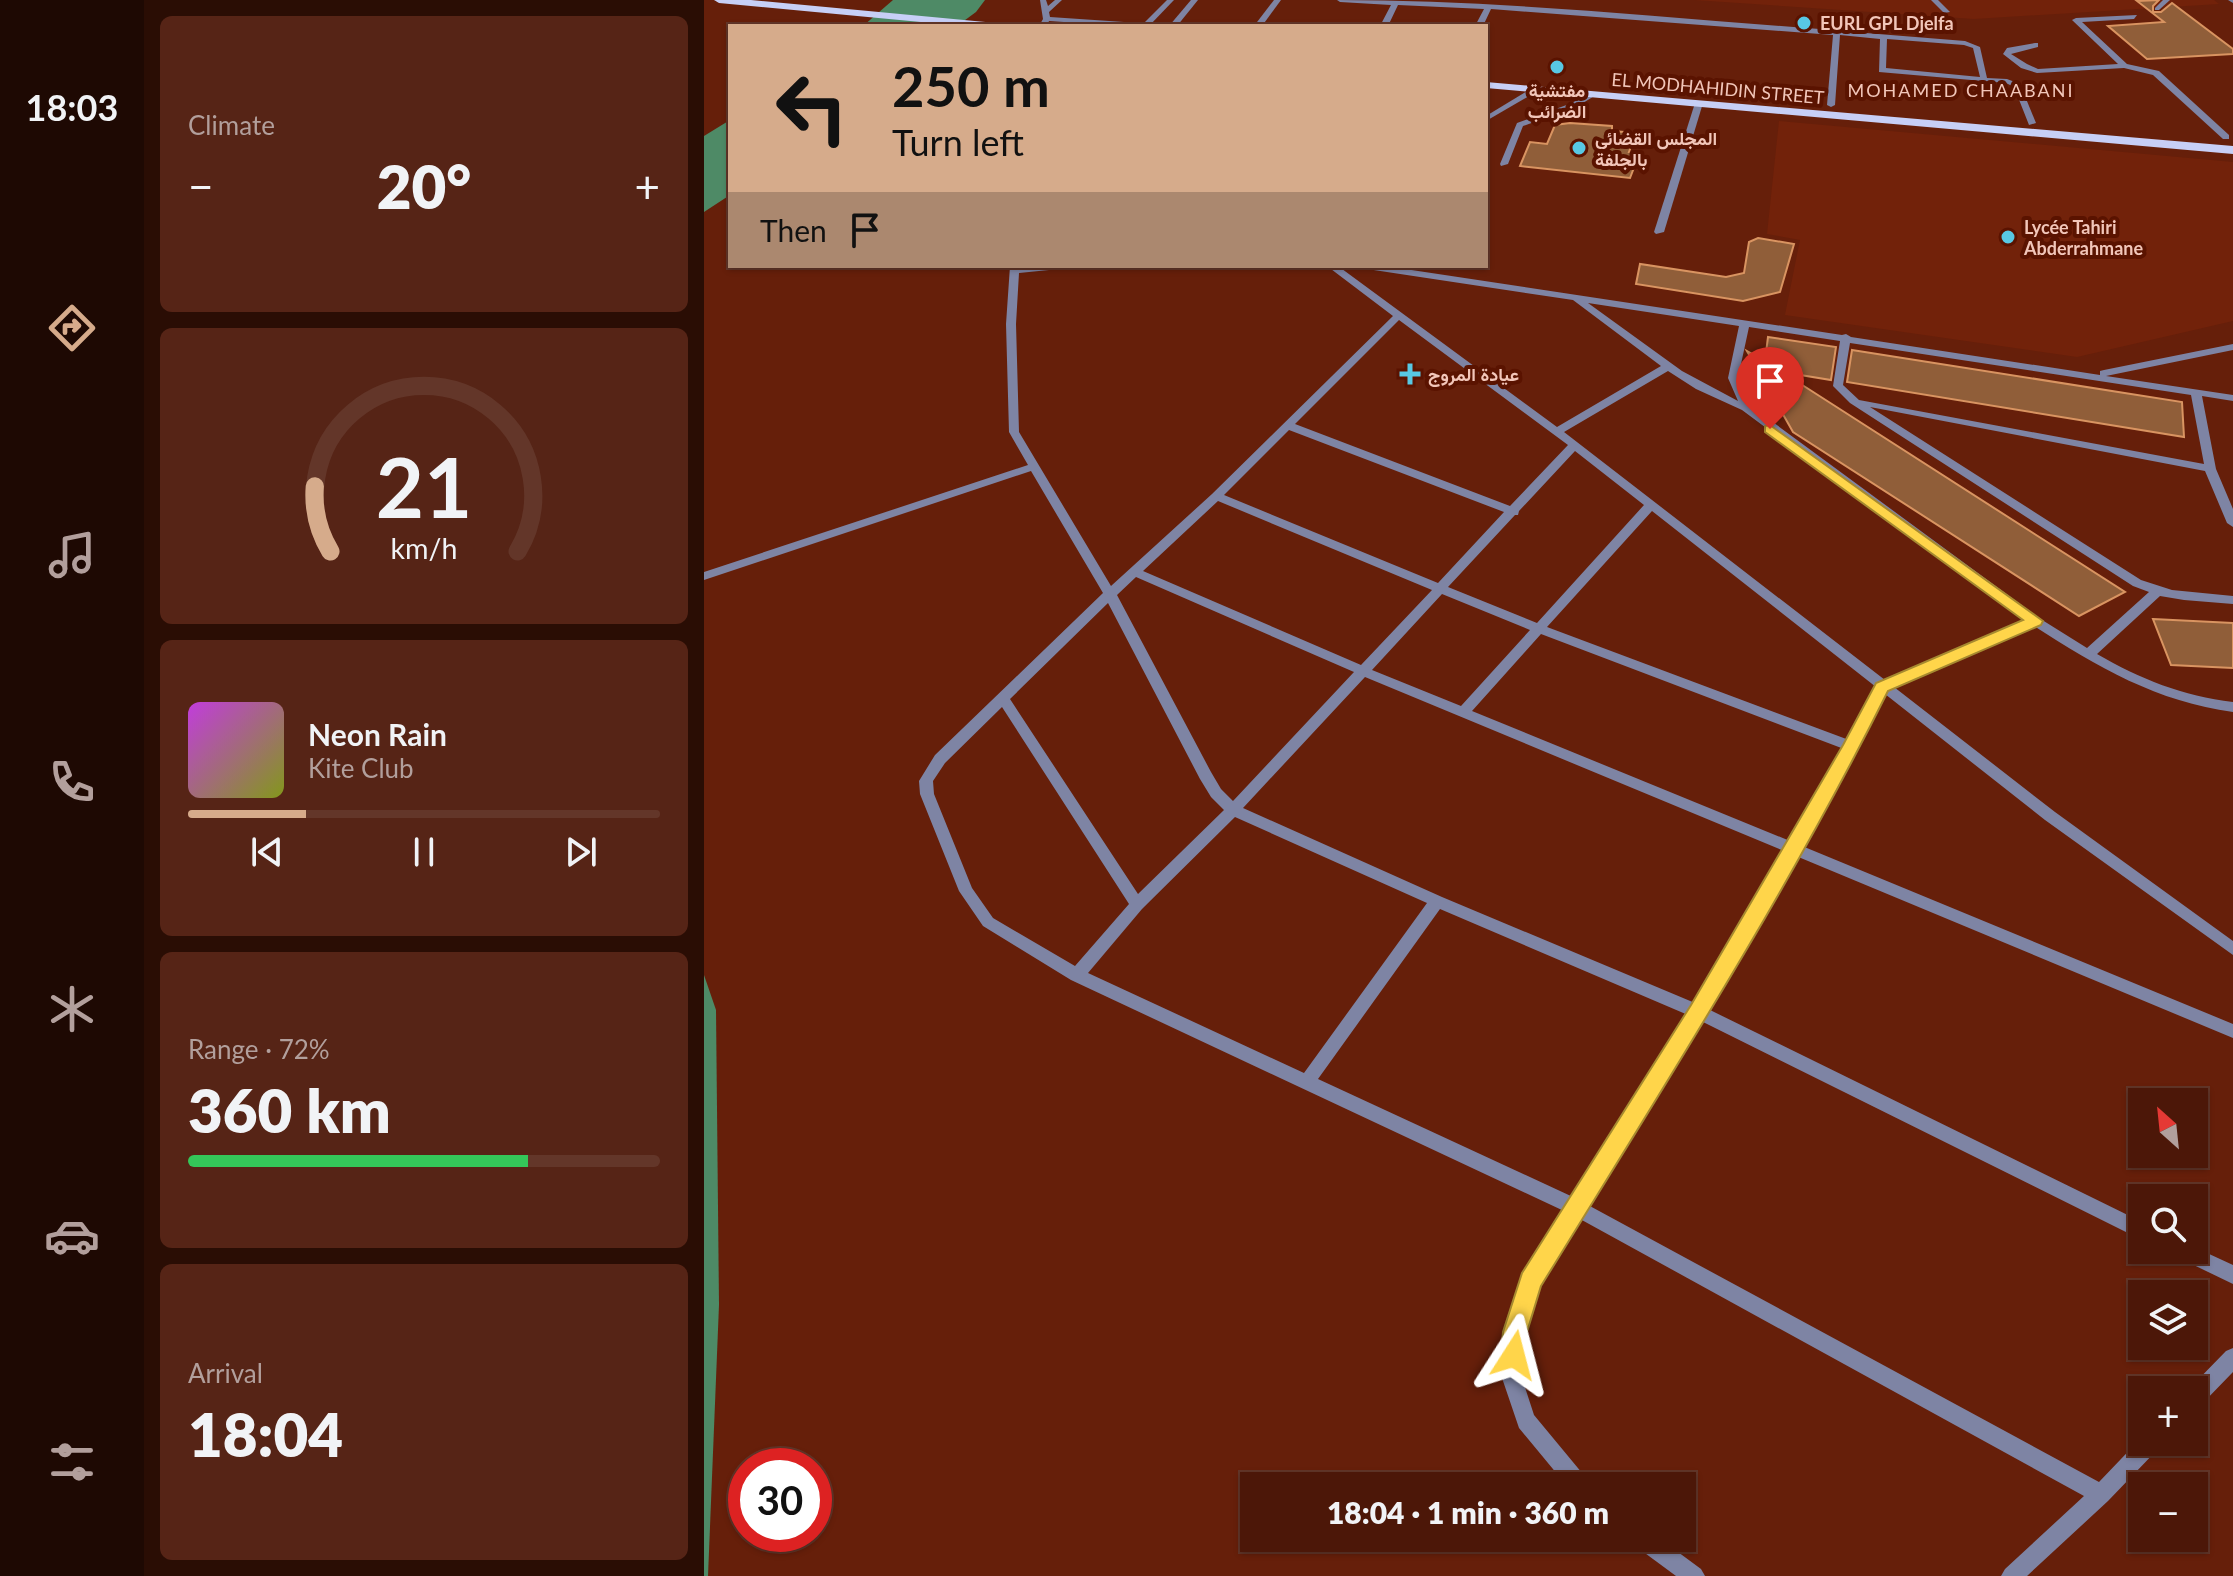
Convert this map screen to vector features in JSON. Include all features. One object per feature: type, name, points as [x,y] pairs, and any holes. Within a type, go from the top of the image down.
[{"type":"main road","points":[[719,6],[874,13],[977,24]]},
{"type":"main road","points":[[719,6],[851,24]]},
{"type":"main road","name":"EL MODHAHIDIN STREET","points":[[1488,73],[2229,138]]},
{"type":"main road","name":"EL MODHAHIDIN STREET","points":[[1488,85],[2233,150]]},
{"type":"street","points":[[1043,0],[1045,19]]},
{"type":"street","points":[[1045,19],[1059,0]]},
{"type":"street","points":[[1147,24],[1171,0]]},
{"type":"street","points":[[1175,24],[1195,0]]},
{"type":"street","points":[[1260,24],[1278,0]]},
{"type":"street","points":[[1340,0],[1546,10],[1837,31],[1973,45],[1984,80]]},
{"type":"street","points":[[1453,7],[1482,0]]},
{"type":"street","points":[[1530,0],[1546,10]]},
{"type":"street","points":[[1934,0],[1946,12]]},
{"type":"street","points":[[2157,9],[2167,0]]},
{"type":"street","points":[[1385,24],[1395,4]]},
{"type":"street","points":[[1480,24],[1488,8]]},
{"type":"street","points":[[2124,66],[2076,20],[2134,17]]},
{"type":"street","points":[[1045,19],[1124,24]]},
{"type":"street","points":[[1831,105],[1837,31]]},
{"type":"street","points":[[1884,35],[1882,70],[2007,81],[2017,86],[2032,123]]},
{"type":"street","points":[[2035,45],[2007,54],[2037,71],[2124,66],[2163,76],[2229,138]]},
{"type":"street","points":[[1488,118],[1537,89]]},
{"type":"street","points":[[1504,164],[1520,125],[1537,117],[1575,108],[1592,95]]},
{"type":"street","points":[[1659,232],[1699,103]]},
{"type":"street","points":[[1015,268],[1011,324],[1014,432],[1110,594],[1205,775],[1216,793],[1233,810],[1698,1012],[2128,1224]]},
{"type":"street","points":[[1335,268],[1574,445],[2050,816],[2233,949]]},
{"type":"street","points":[[1381,268],[2096,374],[2233,398]]},
{"type":"street","points":[[1573,296],[1667,367],[1713,396],[1746,408],[2035,621],[2088,655],[2144,685],[2230,710]]},
{"type":"street","points":[[1399,315],[1216,496],[940,759],[926,781],[927,794],[966,891],[988,922],[1077,975],[1577,1208],[2101,1494]]},
{"type":"street","points":[[1745,322],[1733,378],[1746,408]]},
{"type":"street","points":[[1846,337],[1838,386],[1854,401],[2137,583],[2178,597],[2233,600]]},
{"type":"street","points":[[2096,374],[2233,347]]},
{"type":"street","points":[[1557,432],[1667,367]]},
{"type":"street","points":[[2196,391],[2210,469],[2233,523]]},
{"type":"street","points":[[1854,401],[2210,469]]},
{"type":"street","points":[[1287,425],[1514,512]]},
{"type":"street","points":[[1077,975],[1137,905],[1233,810],[1574,445]]},
{"type":"street","points":[[707,575],[1032,467]]},
{"type":"street","points":[[1216,496],[1539,629],[1852,747]]},
{"type":"street","points":[[1463,712],[1651,505]]},
{"type":"street","points":[[1135,572],[1363,671],[2233,1031]]},
{"type":"street","points":[[2088,655],[2157,592]]},
{"type":"street","points":[[1568,1472],[1526,1421],[1512,1378],[1515,1332],[1531,1281],[1698,1012],[1852,747],[1882,687],[2035,621]]},
{"type":"street","points":[[1003,698],[1137,905]]},
{"type":"street","points":[[1307,1082],[1437,901]]},
{"type":"street","points":[[2208,1263],[2233,1275]]},
{"type":"street","points":[[2208,1384],[2233,1358]]},
{"type":"street","points":[[2012,1576],[2138,1456]]},
{"type":"street","points":[[1661,1552],[1694,1576]]},
{"type":"shaded area","points":[[893,0],[985,0],[976,12],[960,24],[865,24]]},
{"type":"shaded area","points":[[1694,0],[2214,0],[2219,4],[1974,19]]},
{"type":"shaded area","points":[[728,121],[728,196],[704,212],[704,136]]},
{"type":"shaded area","name":"Lycée Tahiri Abderrahmane","points":[[1779,121],[2233,162],[2233,321],[2077,357],[1785,315],[1800,240],[1767,234]]},
{"type":"shaded area","points":[[704,975],[716,1010],[719,1305],[708,1576],[704,1576]]},
{"type":"building","points":[[2159,0],[2153,6],[2153,12],[2161,12],[2172,3],[2233,49],[2233,54],[2147,59],[2108,26],[2164,22],[2137,1]]},
{"type":"building","name":"المجلس القضائي بالجلفة","points":[[1555,125],[1612,126],[1612,131],[1636,133],[1629,152],[1640,152],[1630,178],[1520,166],[1530,142],[1547,144]]},
{"type":"building","points":[[1758,238],[1794,244],[1780,292],[1743,301],[1636,284],[1640,264],[1726,277],[1744,273],[1749,242]]},
{"type":"building","points":[[1768,337],[1836,347],[1831,380],[1782,372],[2125,592],[2079,616],[1793,432],[1747,351],[1765,361]]},
{"type":"building","points":[[1852,350],[2182,402],[2184,437],[1847,382]]},
{"type":"building","points":[[2153,619],[2233,623],[2233,668],[2171,665]]},
{"type":"place","name":"EURL GPL Djelfa","points":[[1804,23]]},
{"type":"place","name":"مفتشية الضرائب","points":[[1557,67]]},
{"type":"place","name":"المجلس القضائي بالجلفة","points":[[1579,148]]},
{"type":"place","name":"Lycée Tahiri Abderrahmane","points":[[2008,237]]},
{"type":"place","name":"عيادة المروج","points":[[1410,374]]},
{"type":"district","name":"MOHAMED CHAABANI","points":[[1961,90]]},
{"type":"route","points":[[1514,1355],[1515,1332],[1531,1281],[1698,1012],[1852,747],[1882,687],[2035,621],[1770,429]]}]
